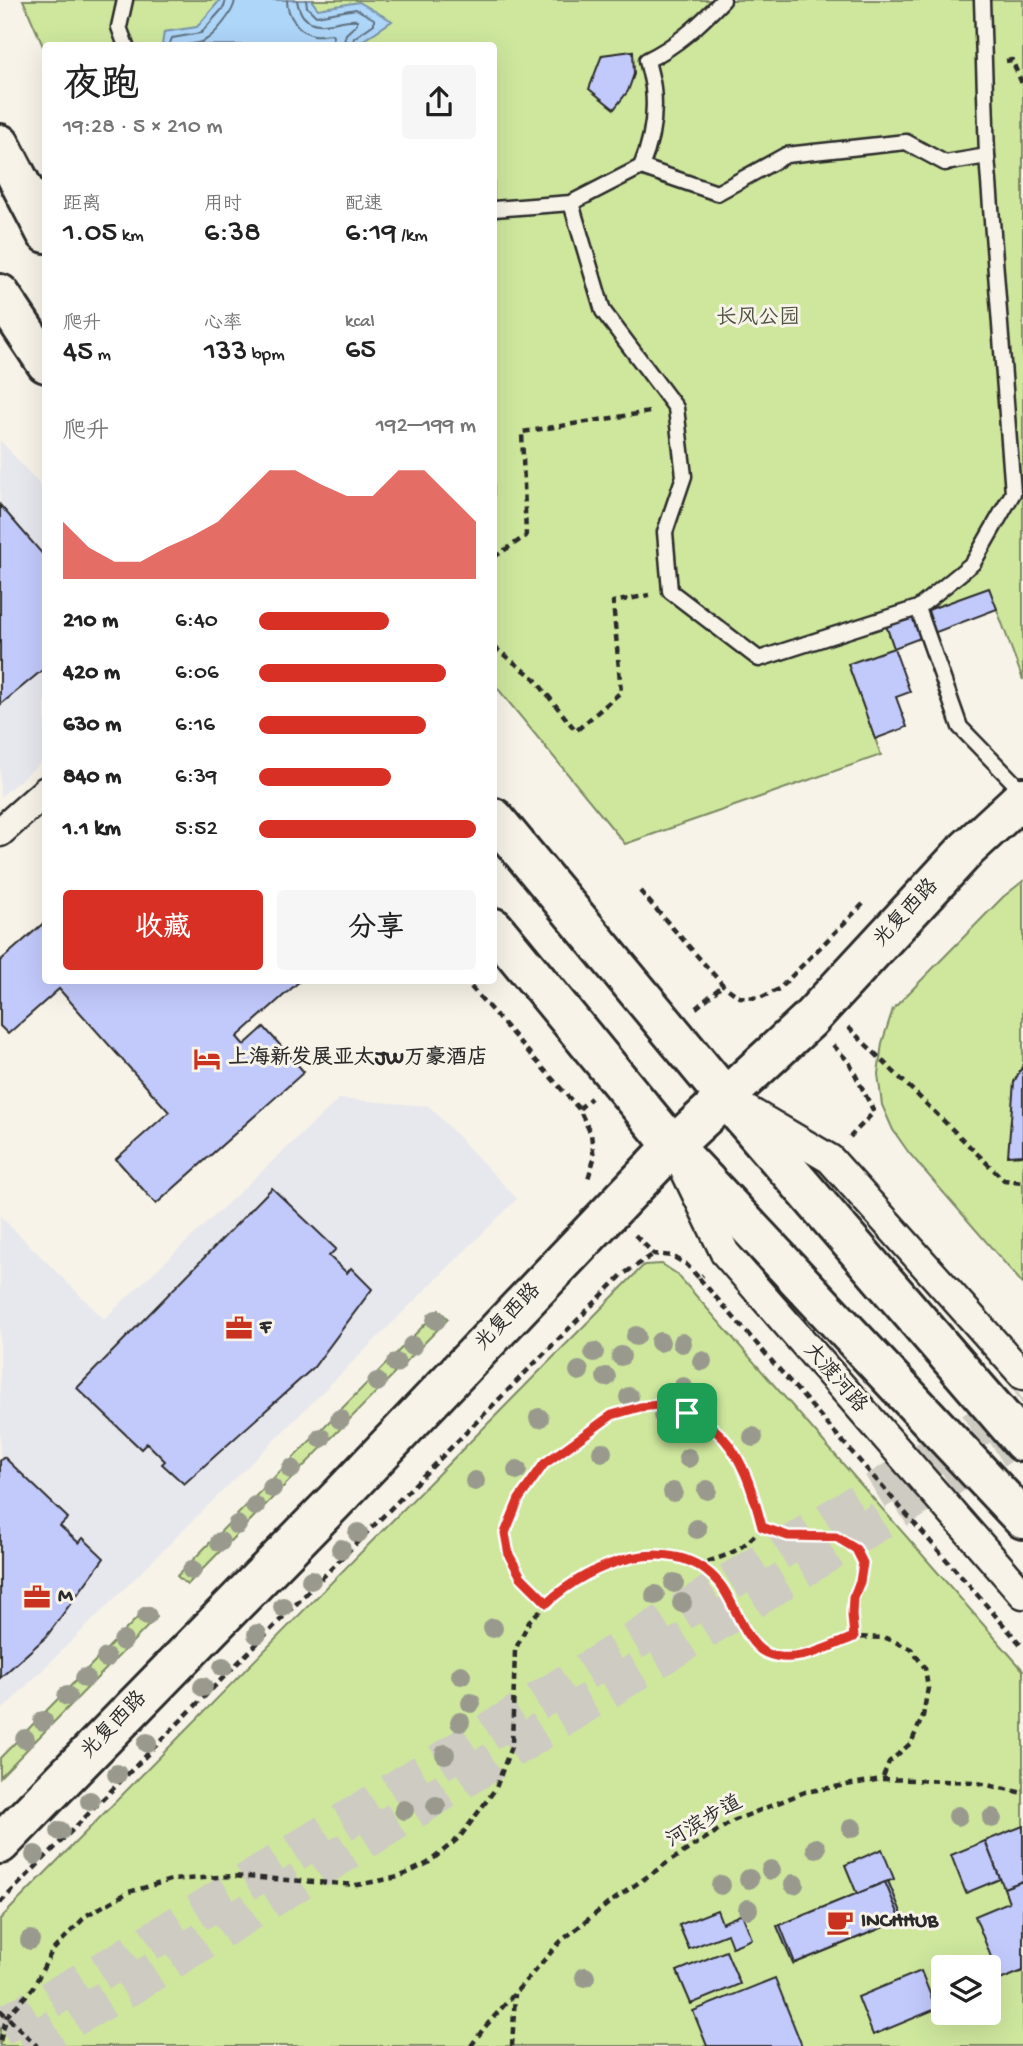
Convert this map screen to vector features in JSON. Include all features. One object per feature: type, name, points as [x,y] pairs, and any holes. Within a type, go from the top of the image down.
[{"type":"main road","points":[[0,144],[42,225]]},
{"type":"main road","points":[[0,294],[42,357]]},
{"type":"main road","name":"光复西路","points":[[0,1844],[350,1486],[673,1146],[824,1004],[967,849],[1023,797]]},
{"type":"main road","points":[[497,822],[726,1098],[1023,1442]]},
{"type":"main road","name":"大渡河路","points":[[497,932],[673,1146],[1023,1519]]},
{"type":"street","points":[[0,832],[42,795]]},
{"type":"street","points":[[726,1098],[830,1158],[1023,1376]]},
{"type":"street","name":"大渡河路","points":[[673,1146],[724,1253],[1023,1594]]},
{"type":"lane","points":[[125,0],[119,27],[125,42]]},
{"type":"lane","points":[[497,209],[571,203],[642,167],[649,149],[652,120],[653,88],[647,60],[665,51],[696,28],[723,0]]},
{"type":"lane","points":[[571,203],[603,311],[676,408],[684,476],[665,531],[670,591],[759,659],[918,608],[973,563],[1018,492],[987,156],[982,0]]},
{"type":"lane","points":[[642,167],[717,193],[786,155],[906,142],[945,163],[987,156]]},
{"type":"lane","points":[[918,608],[960,727],[1023,792]]},
{"type":"path","points":[[497,555],[526,536],[522,432],[676,408]]},
{"type":"path","points":[[497,649],[534,678],[576,731],[621,692],[613,601],[670,591]]},
{"type":"path","points":[[640,891],[723,985],[739,997],[760,998],[779,989],[874,892]]},
{"type":"path","points":[[471,987],[579,1109],[591,1134],[594,1158],[586,1184]]},
{"type":"path","points":[[824,1004],[1004,1180],[1023,1182]]},
{"type":"path","points":[[0,1903],[622,1275],[654,1254]]},
{"type":"path","points":[[699,1278],[1023,1647]]},
{"type":"path","points":[[547,1603],[521,1577],[509,1555],[505,1533],[519,1499],[544,1464],[612,1415],[640,1407],[667,1404],[715,1430],[739,1459],[755,1499],[762,1527]]},
{"type":"path","points":[[699,1564],[732,1554],[762,1527]]},
{"type":"path","points":[[762,1527],[788,1536],[836,1537],[856,1549],[863,1563],[860,1582],[853,1598],[854,1637]]},
{"type":"path","points":[[0,2041],[7,2016],[33,1989],[52,1951],[86,1915],[130,1892],[172,1880],[233,1876],[357,1885],[400,1877],[428,1863],[460,1837],[496,1788],[512,1744],[515,1650],[530,1620],[559,1592],[600,1569],[640,1555],[675,1555],[699,1564],[720,1584],[753,1642],[764,1653],[783,1658],[804,1656],[854,1637],[886,1638],[911,1649],[925,1668],[928,1688],[923,1716],[911,1743],[889,1762],[882,1779]]},
{"type":"path","name":"河滨步道","points":[[471,2046],[561,1941],[609,1903],[733,1821],[805,1792],[882,1779],[974,1782],[1023,1793]]},
{"type":"path","points":[[512,2046],[515,1993]]},
{"type":"path","points":[[0,2010],[37,2046]]},
{"type":"shaded area","points":[[0,440],[42,487],[42,762],[0,797]]},
{"type":"shaded area","points":[[339,1099],[429,1106],[517,1199],[0,1712],[0,1216],[104,1319]]},
{"type":"green space","name":"长风公园","points":[[23,0],[1023,0],[1023,680],[989,588],[886,625],[894,648],[848,664],[881,755],[625,844],[497,688],[497,42],[42,44]]},
{"type":"green space","points":[[1023,881],[1023,1284],[909,1153],[893,1130],[882,1105],[878,1074],[882,1043],[893,1009],[1003,897]]},
{"type":"green space","points":[[662,1264],[677,1274],[1023,1670],[1023,2046],[0,2046],[0,1919],[644,1265]]},
{"type":"green space","points":[[439,1310],[448,1319],[187,1585],[177,1576]]},
{"type":"green space","points":[[148,1607],[157,1617],[0,1777],[0,1758]]},
{"type":"water","points":[[220,0],[311,0],[318,9],[359,2],[392,21],[360,42],[162,42],[164,32],[197,27]]},
{"type":"building","points":[[633,51],[634,74],[628,91],[614,109],[589,89],[602,55]]},
{"type":"building","points":[[0,505],[42,553],[42,670],[0,705]]},
{"type":"building","points":[[989,588],[997,609],[894,648],[886,625]]},
{"type":"building","points":[[894,648],[910,692],[896,697],[907,727],[875,739],[848,664]]},
{"type":"building","name":"上海新发展亚太JW万豪酒店","points":[[42,924],[42,984],[297,984],[237,1037],[244,1045],[264,1027],[304,1072],[156,1204],[116,1159],[169,1112],[59,989],[8,1034],[0,1026],[0,961]]},
{"type":"building","points":[[1023,1065],[1023,1155],[1008,1156],[1014,1082]]},
{"type":"building","name":"F","points":[[272,1188],[336,1249],[329,1256],[347,1273],[351,1268],[372,1289],[314,1367],[184,1484],[162,1464],[165,1461],[147,1443],[141,1449],[77,1388]]},
{"type":"building","name":"M","points":[[4,1457],[68,1518],[60,1526],[79,1543],[83,1538],[104,1558],[46,1637],[0,1678],[0,1461]]},
{"type":"building","points":[[1023,1826],[1023,1881],[1004,1888],[985,1841]]},
{"type":"building","points":[[985,1841],[1000,1879],[966,1893],[951,1855]]},
{"type":"building","points":[[882,1849],[894,1879],[857,1894],[845,1865]]},
{"type":"building","name":"INCHHUB","points":[[888,1881],[904,1919],[793,1964],[777,1926]]},
{"type":"building","points":[[1023,1881],[1023,1971],[1001,1980],[1001,1955],[990,1955],[975,1916],[1009,1902],[1004,1888]]},
{"type":"building","name":"INCHHUB","points":[[885,1882],[901,1920],[795,1963],[780,1925]]},
{"type":"building","points":[[717,1910],[722,1923],[742,1914],[752,1939],[732,1947],[727,1934],[689,1949],[679,1925]]},
{"type":"building","points":[[726,1951],[740,1984],[691,2004],[677,1971]]},
{"type":"building","points":[[921,1971],[931,1996],[931,2011],[873,2035],[858,1997]]},
{"type":"building","points":[[775,1978],[802,2046],[707,2046],[693,2011]]},
{"type":"tunnel","points":[[0,2027],[118,1962],[1023,1400]]},
{"type":"tunnel","points":[[23,2046],[132,1985],[1023,1432]]},
{"type":"place","name":"上海新发展亚太JW万豪酒店","points":[[207,1059]]},
{"type":"place","name":"F","points":[[239,1328]]},
{"type":"place","name":"M","points":[[37,1597]]},
{"type":"place","name":"INCHHUB","points":[[840,1922]]},
{"type":"route","points":[[667,1404],[687,1413],[715,1430],[739,1459],[755,1499],[762,1527],[788,1536],[836,1537],[856,1549],[863,1563],[860,1582],[853,1598],[854,1637],[804,1656],[783,1658],[764,1653],[753,1642],[720,1584],[699,1564],[675,1555],[640,1555],[600,1569],[559,1592],[547,1603],[521,1577],[509,1555],[505,1533],[519,1499],[544,1464],[612,1415],[640,1407],[667,1404]]}]
